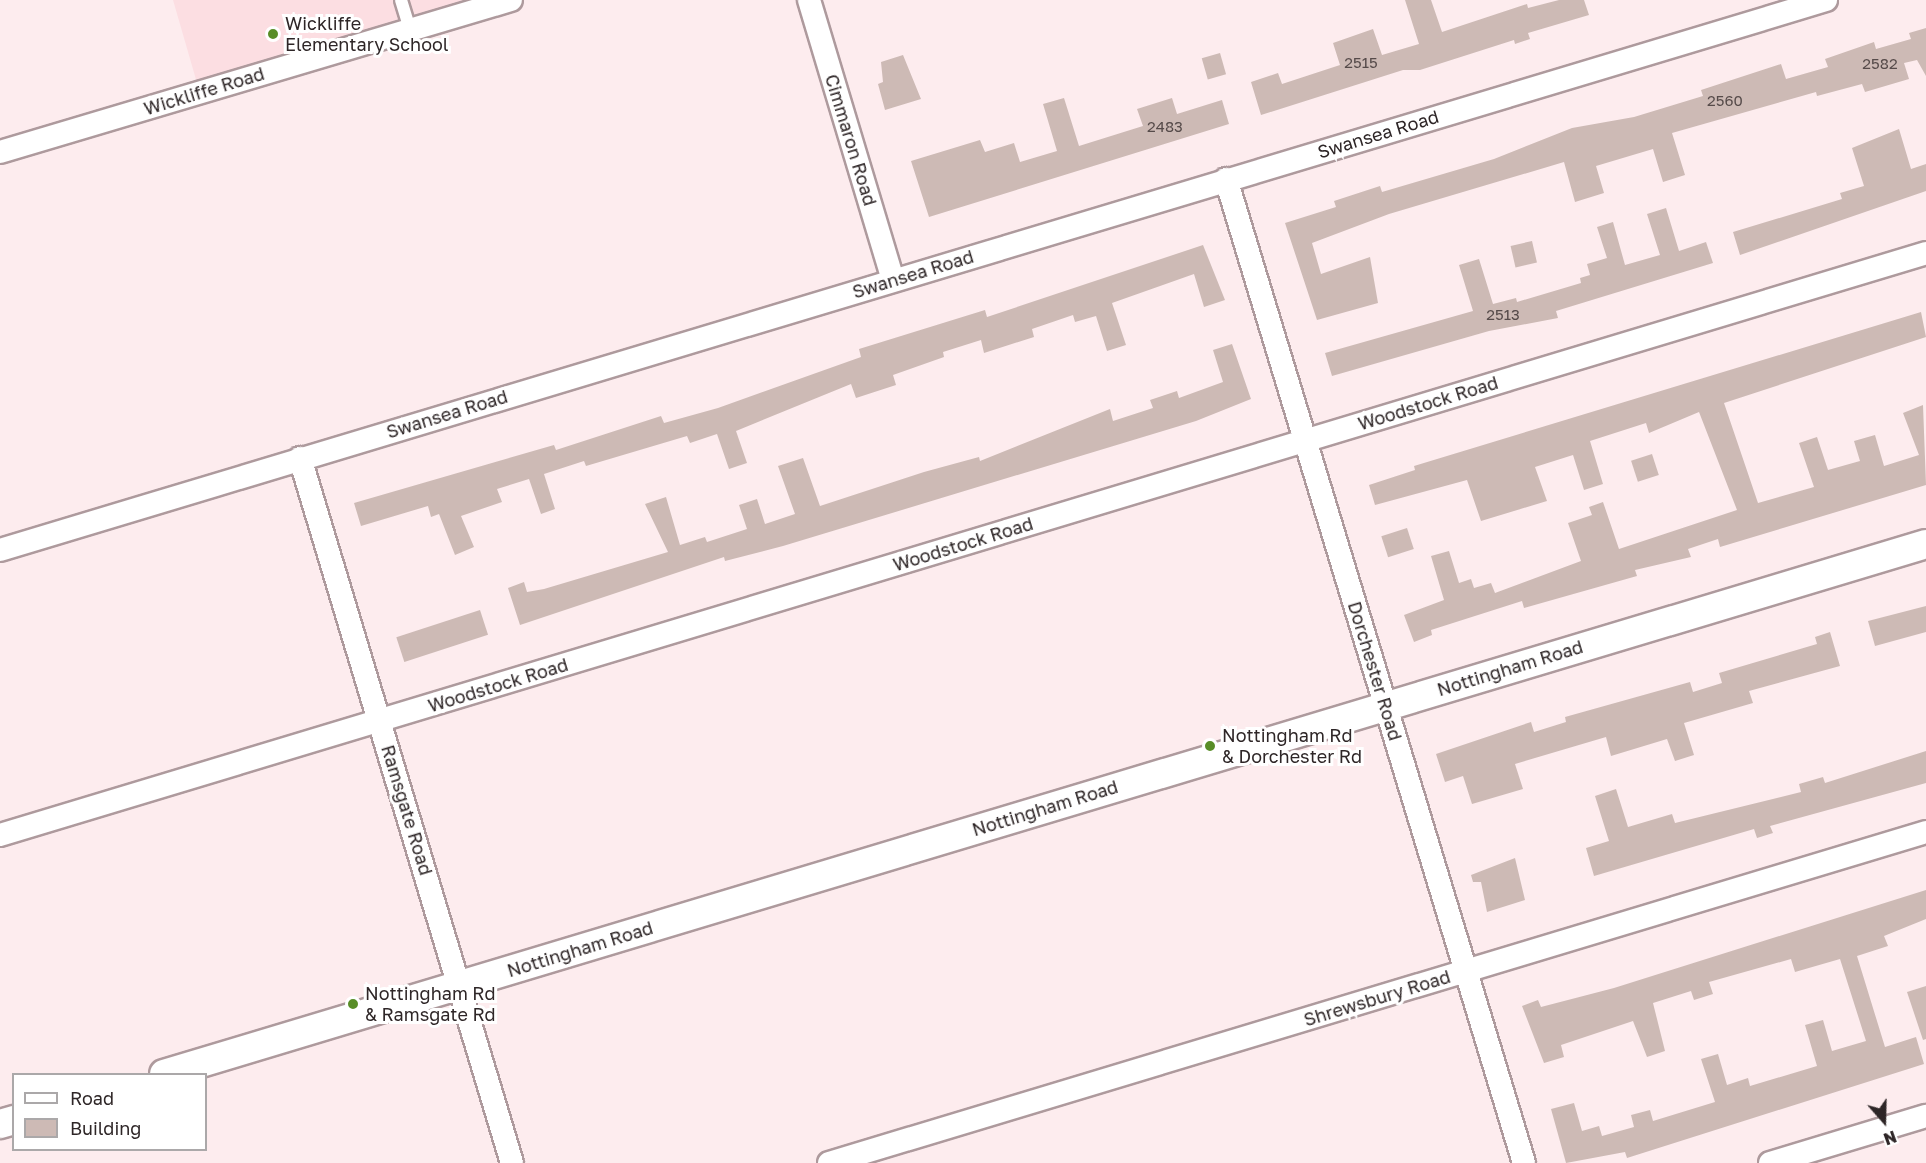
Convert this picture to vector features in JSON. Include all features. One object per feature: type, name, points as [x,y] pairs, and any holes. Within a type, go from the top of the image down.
[{"type":"street","name":"Wickliffe Road","points":[[0,152],[511,0]]},
{"type":"street","name":"Cimmaron Road","points":[[809,0],[893,280]]},
{"type":"street","name":"Swansea Road","points":[[0,550],[1826,0]]},
{"type":"street","name":"Dorchester Road","points":[[1226,179],[1524,1163]]},
{"type":"street","name":"Woodstock Road","points":[[0,835],[1926,253]]},
{"type":"street","name":"Ramsgate Road","points":[[300,458],[512,1163]]},
{"type":"street","name":"Nottingham Road","points":[[167,1073],[1926,544]]},
{"type":"street","name":"Shrewsbury Road","points":[[828,1163],[1926,832]]},
{"type":"street","points":[[1770,1163],[1926,1116]]},
{"type":"lane","points":[[401,0],[410,30]]},
{"type":"shaded area","name":"Wickliffe Elementary School","points":[[173,0],[477,0],[197,83]]},
{"type":"building","points":[[1405,0],[1431,0],[1442,32],[1527,4],[1528,8],[1559,0],[1584,0],[1589,15],[1528,33],[1530,39],[1515,44],[1514,40],[1420,70],[1403,70],[1261,115],[1251,82],[1278,73],[1282,84],[1340,65],[1333,43],[1373,29],[1382,55],[1419,44]]},
{"type":"building","points":[[1926,28],[1926,76],[1917,60],[1904,63],[1909,79],[1865,92],[1862,84],[1817,96],[1816,92],[1672,133],[1685,175],[1663,182],[1653,149],[1596,166],[1604,193],[1575,202],[1564,162],[1389,214],[1312,243],[1321,274],[1370,257],[1378,303],[1317,320],[1285,223],[1336,207],[1334,201],[1380,186],[1382,192],[1494,159],[1572,128],[1634,117],[1703,96],[1701,90],[1781,64],[1786,79],[1828,67],[1825,59],[1874,42],[1876,49],[1911,39],[1909,33]]},
{"type":"building","points":[[1220,53],[1226,74],[1208,79],[1202,58]]},
{"type":"building","points":[[903,55],[921,99],[885,110],[878,84],[883,82],[881,62]]},
{"type":"building","points":[[1064,98],[1079,146],[1143,126],[1137,109],[1172,98],[1177,114],[1222,100],[1229,124],[929,217],[911,161],[980,140],[985,152],[1014,143],[1020,162],[1057,151],[1043,104]]},
{"type":"building","points":[[1899,129],[1911,169],[1926,164],[1926,191],[1740,255],[1733,232],[1842,199],[1840,193],[1864,186],[1852,148]]},
{"type":"building","points":[[1666,208],[1679,251],[1706,242],[1713,263],[1556,311],[1558,318],[1489,331],[1332,376],[1325,353],[1473,311],[1459,265],[1479,259],[1493,304],[1516,298],[1517,302],[1581,283],[1580,278],[1590,275],[1587,264],[1607,258],[1597,227],[1613,222],[1625,265],[1660,255],[1647,214]]},
{"type":"building","points":[[1532,241],[1537,262],[1516,267],[1511,246]]},
{"type":"building","points":[[1203,245],[1225,300],[1204,307],[1194,274],[1112,303],[1126,345],[1107,351],[1096,316],[1075,322],[1073,315],[1032,329],[1034,337],[984,353],[981,340],[943,352],[944,357],[893,375],[896,385],[856,398],[851,384],[736,431],[747,463],[729,469],[717,434],[690,443],[687,436],[586,466],[584,461],[544,474],[555,509],[541,514],[529,479],[497,489],[502,502],[461,516],[474,547],[455,555],[439,514],[431,517],[428,506],[361,526],[354,503],[554,445],[556,450],[661,416],[664,423],[718,408],[861,357],[859,349],[985,310],[987,317]]},
{"type":"building","points":[[1921,312],[1926,337],[1724,403],[1758,503],[1814,487],[1799,443],[1817,437],[1828,470],[1860,461],[1854,441],[1875,435],[1884,466],[1919,455],[1903,413],[1923,405],[1926,485],[1720,547],[1718,539],[1688,549],[1691,557],[1635,570],[1637,576],[1524,608],[1522,601],[1431,630],[1432,635],[1414,642],[1404,615],[1444,600],[1431,556],[1449,551],[1459,583],[1471,579],[1474,588],[1491,583],[1495,593],[1581,561],[1568,523],[1592,515],[1589,507],[1603,502],[1619,549],[1737,510],[1699,412],[1649,433],[1646,423],[1590,441],[1603,484],[1584,490],[1573,455],[1535,467],[1547,501],[1481,521],[1467,480],[1375,505],[1369,485],[1415,470],[1414,466]]},
{"type":"building","points":[[1232,344],[1251,399],[1196,421],[783,546],[725,561],[724,557],[520,625],[508,588],[524,582],[527,592],[544,589],[668,552],[645,504],[666,497],[680,545],[705,537],[707,542],[747,529],[739,505],[757,499],[765,524],[795,514],[778,466],[803,458],[820,506],[924,472],[979,457],[980,461],[1110,409],[1113,421],[1153,408],[1150,400],[1177,391],[1179,398],[1223,382],[1213,350]]},
{"type":"building","points":[[1652,454],[1659,475],[1638,482],[1631,461]]},
{"type":"building","points":[[1407,528],[1414,549],[1388,557],[1381,536]]},
{"type":"building","points":[[1926,606],[1926,632],[1875,646],[1868,621]]},
{"type":"building","points":[[480,610],[488,635],[404,662],[396,637]]},
{"type":"building","points":[[1830,632],[1840,666],[1749,691],[1753,703],[1684,723],[1694,755],[1675,761],[1667,739],[1611,756],[1606,737],[1515,764],[1523,789],[1472,804],[1463,776],[1445,782],[1436,754],[1531,722],[1534,732],[1566,722],[1565,717],[1690,682],[1693,692],[1722,683],[1719,673],[1817,644],[1815,637]]},
{"type":"building","points":[[1926,751],[1926,783],[1770,826],[1773,833],[1757,838],[1754,829],[1594,876],[1586,848],[1609,841],[1595,796],[1616,789],[1628,827],[1672,814],[1675,823],[1801,792],[1799,784],[1823,777],[1825,783]]},
{"type":"building","points":[[1515,858],[1525,900],[1487,912],[1481,882],[1473,882],[1471,875]]},
{"type":"building","points":[[1926,890],[1926,919],[1884,936],[1888,946],[1857,956],[1885,1047],[1916,1037],[1924,1064],[1627,1158],[1625,1152],[1566,1163],[1551,1109],[1574,1103],[1582,1131],[1599,1126],[1602,1136],[1634,1127],[1631,1115],[1650,1110],[1653,1121],[1715,1102],[1701,1059],[1718,1054],[1727,1085],[1748,1078],[1750,1086],[1817,1066],[1805,1025],[1823,1020],[1832,1051],[1866,1041],[1840,959],[1795,972],[1791,959],[1709,982],[1713,994],[1694,1000],[1691,991],[1653,1003],[1665,1051],[1647,1057],[1633,1021],[1561,1045],[1564,1057],[1544,1063],[1522,1006],[1538,1000],[1541,1007],[1614,988]]},
{"type":"building","points":[[1926,986],[1926,1039],[1923,1040],[1907,992]]},
{"type":"place","name":"Wickliffe Elementary School","points":[[273,34]]},
{"type":"place","name":"Nottingham Rd & Dorchester Rd","points":[[1210,746]]},
{"type":"place","name":"Nottingham Rd & Ramsgate Rd","points":[[353,1004]]}]
